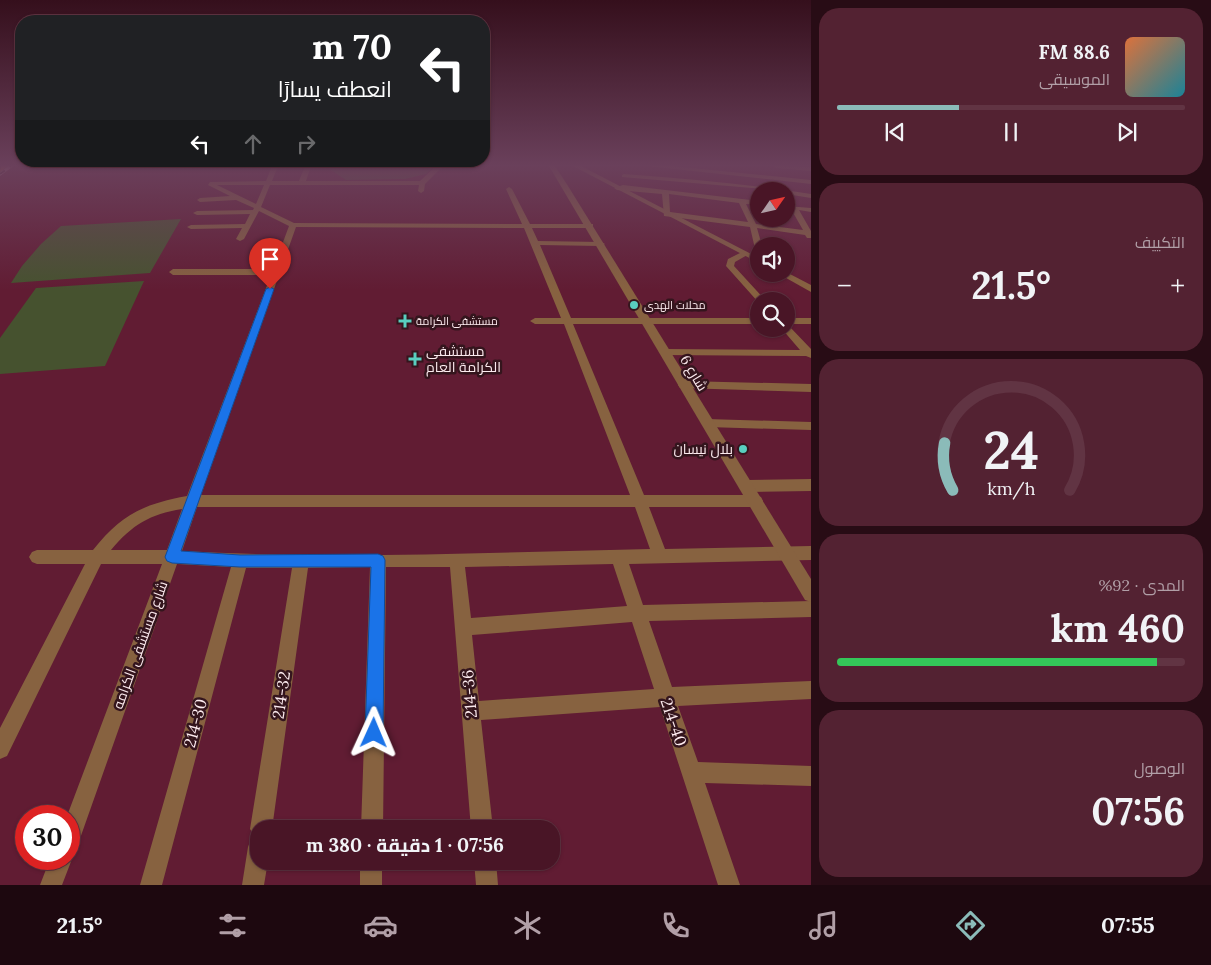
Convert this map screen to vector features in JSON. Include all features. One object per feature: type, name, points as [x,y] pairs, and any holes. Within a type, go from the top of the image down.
[{"type":"street","points":[[252,207],[293,225],[590,226]]},
{"type":"street","points":[[518,207],[528,226],[641,502],[660,556]]},
{"type":"street","name":"شارع 6","points":[[578,207],[811,594]]},
{"type":"street","points":[[655,207],[750,256]]},
{"type":"street","points":[[666,207],[667,214]]},
{"type":"street","points":[[745,207],[750,219]]},
{"type":"street","points":[[795,208],[811,210]]},
{"type":"street","points":[[197,213],[256,210]]},
{"type":"street","points":[[240,239],[256,210]]},
{"type":"street","points":[[667,214],[712,216],[750,224]]},
{"type":"street","points":[[795,214],[810,235]]},
{"type":"street","name":"شارع مستشفى الكرامه","points":[[80,810],[293,225]]},
{"type":"street","points":[[191,227],[247,226]]},
{"type":"street","points":[[770,228],[810,235]]},
{"type":"street","points":[[534,244],[601,244]]},
{"type":"street","points":[[745,254],[731,261],[730,266],[754,292]]},
{"type":"street","points":[[173,272],[276,272]]},
{"type":"street","points":[[795,280],[811,288]]},
{"type":"street","points":[[535,321],[750,321]]},
{"type":"street","points":[[795,321],[811,321]]},
{"type":"street","points":[[794,337],[810,354]]},
{"type":"street","points":[[664,352],[810,354]]},
{"type":"street","points":[[684,385],[811,388]]},
{"type":"street","points":[[707,423],[811,426]]},
{"type":"street","points":[[747,486],[811,485]]},
{"type":"street","points":[[0,749],[97,557],[126,524],[145,513],[194,500],[756,501]]},
{"type":"street","points":[[37,557],[172,557],[240,561],[301,561],[619,558],[811,553]]},
{"type":"street","name":"214-40","points":[[619,558],[728,885]]},
{"type":"street","points":[[372,820],[378,560]]},
{"type":"street","name":"214-36","points":[[456,560],[464,627],[481,820]]},
{"type":"street","name":"214-30","points":[[151,885],[240,561]]},
{"type":"street","name":"214-32","points":[[262,820],[301,561]]},
{"type":"street","points":[[464,627],[638,613],[811,610]]},
{"type":"street","points":[[471,710],[665,697],[811,690]]},
{"type":"street","points":[[691,772],[811,776]]},
{"type":"street","points":[[51,885],[57,870]]},
{"type":"street","points":[[253,885],[255,870]]},
{"type":"street","points":[[371,870],[371,885]]},
{"type":"street","points":[[486,870],[487,885]]},
{"type":"green space","points":[[181,219],[150,273],[11,283],[22,266],[41,244],[61,226]]},
{"type":"green space","points":[[144,281],[105,366],[0,374],[0,338],[36,288]]},
{"type":"place","name":"محلات الهدى","points":[[634,305]]},
{"type":"place","name":"مستشفى الكرامة","points":[[405,321]]},
{"type":"place","name":"مستشفى الكرامة العام","points":[[415,359]]},
{"type":"place","name":"بلال نيسان","points":[[743,449]]},
{"type":"route","points":[[270,289],[172,557],[240,561],[378,560],[374,733]]}]
